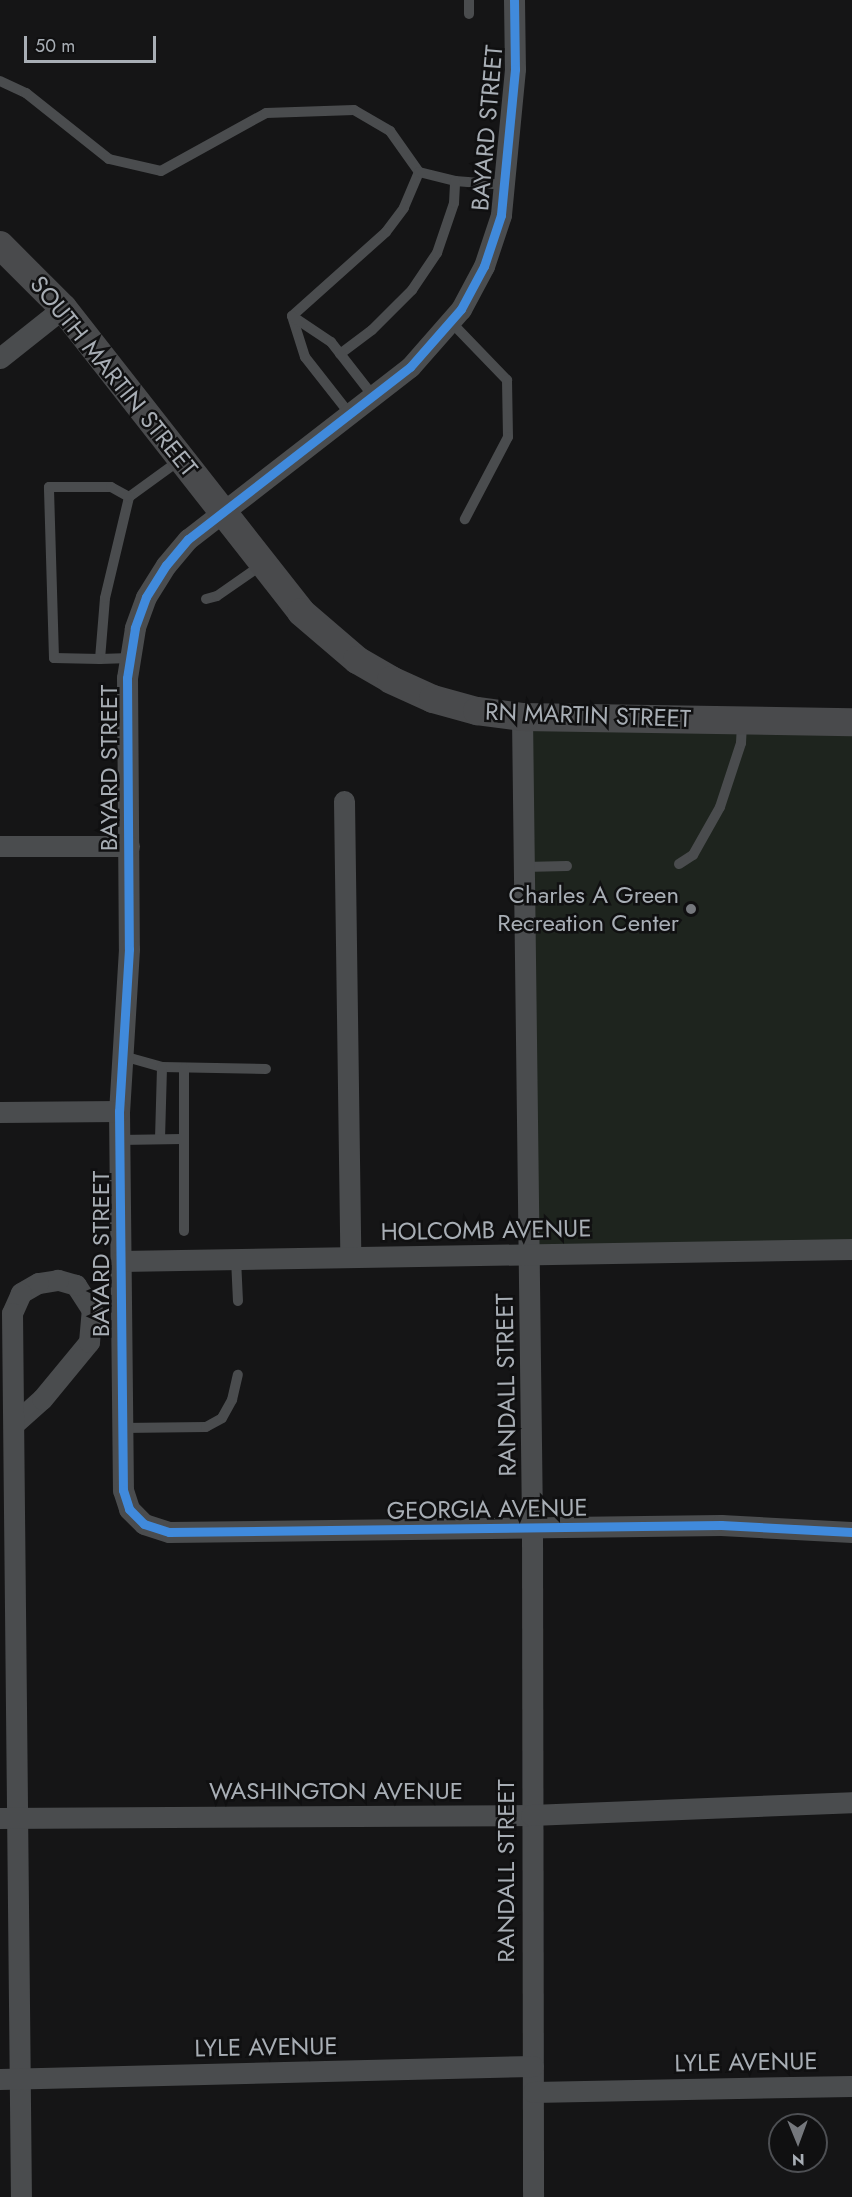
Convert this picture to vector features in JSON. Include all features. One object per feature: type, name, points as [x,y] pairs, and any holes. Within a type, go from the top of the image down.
[{"type":"street","name":"BAYARD STREET","points":[[129,1509],[123,1490],[119,1112],[129,949],[130,658],[135,628],[146,597],[166,565],[188,539],[410,367],[451,322],[484,266],[501,215],[506,185],[515,69],[514,0]]},
{"type":"street","name":"SOUTH MARTIN STREET","points":[[0,245],[63,308],[222,512]]},
{"type":"street","points":[[0,358],[63,308]]},
{"type":"street","name":"RN MARTIN STREET","points":[[222,512],[301,612],[357,660],[391,680],[455,705],[522,717],[852,722]]},
{"type":"street","name":"RANDALL STREET","points":[[522,717],[530,1255],[533,2197]]},
{"type":"street","points":[[344,801],[350,1257]]},
{"type":"street","points":[[0,846],[129,846]]},
{"type":"street","points":[[0,1112],[119,1112]]},
{"type":"street","name":"HOLCOMB AVENUE","points":[[120,1261],[852,1249]]},
{"type":"street","name":"BAYARD STREET","points":[[14,1424],[42,1399],[89,1342],[92,1310],[75,1285],[58,1280],[38,1283],[21,1293],[7,1317],[7,1357],[14,1424],[10,2078],[21,2197]]},
{"type":"street","name":"GEORGIA AVENUE","points":[[129,1509],[144,1524],[169,1532],[721,1525],[852,1532]]},
{"type":"street","name":"WASHINGTON AVENUE","points":[[10,1818],[531,1815],[852,1802]]},
{"type":"street","name":"LYLE AVENUE","points":[[10,2078],[533,2066]]},
{"type":"street","name":"LYLE AVENUE","points":[[533,2092],[852,2086]]},
{"type":"lane","points":[[469,0],[469,14]]},
{"type":"lane","points":[[0,81],[26,93],[109,159],[160,171],[266,113],[354,110],[390,131],[419,172],[455,181],[506,185]]},
{"type":"lane","points":[[292,316],[386,232],[404,208],[419,172]]},
{"type":"lane","points":[[340,354],[372,330],[412,290],[437,254],[454,203],[455,181]]},
{"type":"lane","points":[[292,316],[331,342],[373,396]]},
{"type":"lane","points":[[292,316],[305,357],[350,414]]},
{"type":"lane","points":[[451,322],[507,380],[508,437],[465,519]]},
{"type":"lane","points":[[100,659],[105,598],[129,497],[182,458]]},
{"type":"lane","points":[[129,497],[111,487],[49,487],[54,658],[130,658]]},
{"type":"lane","points":[[206,599],[217,596],[263,564]]},
{"type":"lane","points":[[679,864],[693,855],[720,807],[741,743],[742,720]]},
{"type":"lane","points":[[524,867],[567,866]]},
{"type":"lane","points":[[123,1056],[162,1067],[266,1069]]},
{"type":"lane","points":[[160,1139],[162,1067]]},
{"type":"lane","points":[[184,1068],[182,1139],[184,1231]]},
{"type":"lane","points":[[120,1140],[182,1139]]},
{"type":"lane","points":[[236,1259],[238,1301]]},
{"type":"lane","points":[[122,1428],[206,1428],[222,1418],[232,1400],[238,1375]]},
{"type":"shaded area","name":"Charles A Green Recreation Center","points":[[525,715],[852,721],[852,1254],[536,1245]]},
{"type":"cycle path","points":[[514,0],[515,69],[501,215],[484,266],[461,309],[410,367],[188,539],[166,565],[146,597],[135,628],[127,678],[129,949],[119,1111],[123,1490],[129,1509],[144,1524],[169,1532],[721,1525],[852,1532]]},
{"type":"place","name":"Charles A Green Recreation Center","points":[[691,909]]}]
